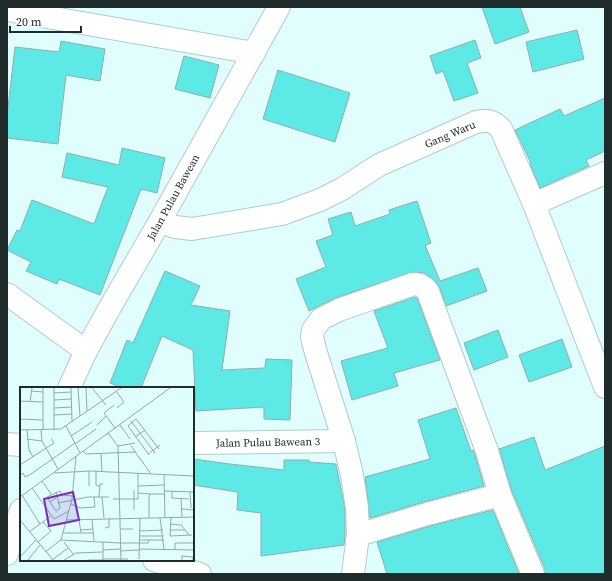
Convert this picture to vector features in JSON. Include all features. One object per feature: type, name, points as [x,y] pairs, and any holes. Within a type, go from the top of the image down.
[{"type":"street","name":"Jalan Pulau Bawean","points":[[69,387],[86,351],[279,7]]},
{"type":"street","points":[[7,10],[254,53]]},
{"type":"street","name":"Gang Waru","points":[[160,221],[175,227],[192,229],[282,214],[320,200],[342,189],[379,165],[476,122],[491,120],[501,129],[534,204],[605,386]]},
{"type":"street","points":[[534,204],[605,173]]},
{"type":"street","points":[[354,574],[358,534],[357,508],[352,475],[344,441],[316,353],[312,337],[313,330],[321,319],[339,310],[413,284],[421,285],[428,292],[487,451],[500,495],[533,574]]},
{"type":"street","points":[[7,294],[86,351]]},
{"type":"street","name":"Jalan Pulau Bawean 3","points":[[194,443],[344,441]]},
{"type":"street","points":[[7,444],[20,444]]},
{"type":"street","points":[[358,534],[500,495]]},
{"type":"street","points":[[7,554],[20,516]]},
{"type":"street","points":[[157,561],[200,574]]},
{"type":"building","points":[[482,7],[520,7],[529,32],[495,44]]},
{"type":"building","points":[[577,30],[584,59],[533,72],[526,42]]},
{"type":"building","points":[[475,40],[481,58],[467,63],[478,93],[454,101],[443,71],[436,74],[430,56]]},
{"type":"building","points":[[61,41],[105,49],[100,81],[66,75],[58,144],[7,138],[7,116],[15,47],[59,52]]},
{"type":"building","points":[[184,56],[219,65],[210,98],[175,89]]},
{"type":"building","points":[[278,70],[350,93],[335,142],[263,119]]},
{"type":"building","points":[[605,98],[605,151],[586,160],[589,166],[540,188],[530,164],[531,163],[515,130],[560,109],[564,116]]},
{"type":"building","points":[[122,148],[165,158],[157,193],[141,189],[100,295],[59,279],[57,284],[26,271],[31,262],[7,250],[17,230],[20,231],[32,200],[94,224],[108,187],[62,177],[67,153],[119,165]]},
{"type":"building","points":[[417,201],[431,243],[425,245],[440,281],[478,268],[487,291],[446,306],[440,288],[434,280],[425,273],[413,272],[335,298],[309,311],[296,279],[326,267],[316,241],[333,235],[328,219],[351,212],[355,226],[390,214],[389,210]]},
{"type":"building","points":[[165,271],[200,286],[191,305],[230,311],[222,370],[265,368],[266,359],[292,360],[290,420],[264,419],[264,407],[196,411],[193,350],[162,336],[141,387],[120,387],[110,383],[127,340],[133,343]]},
{"type":"building","points":[[415,297],[417,298],[440,360],[394,373],[398,386],[352,400],[341,361],[388,348],[374,311]]},
{"type":"building","points":[[498,330],[508,357],[474,370],[464,343]]},
{"type":"building","points":[[562,339],[572,367],[529,382],[519,355]]},
{"type":"building","points":[[456,408],[471,451],[473,450],[475,455],[484,486],[370,518],[365,477],[430,459],[418,420]]},
{"type":"building","points":[[534,437],[545,470],[605,446],[605,574],[545,574],[545,569],[512,491],[499,449]]},
{"type":"building","points":[[194,459],[284,470],[284,460],[309,460],[309,462],[336,464],[345,509],[344,545],[261,556],[261,513],[237,510],[238,492],[194,485]]},
{"type":"building","points":[[493,510],[519,574],[387,574],[377,542],[430,526]]}]
